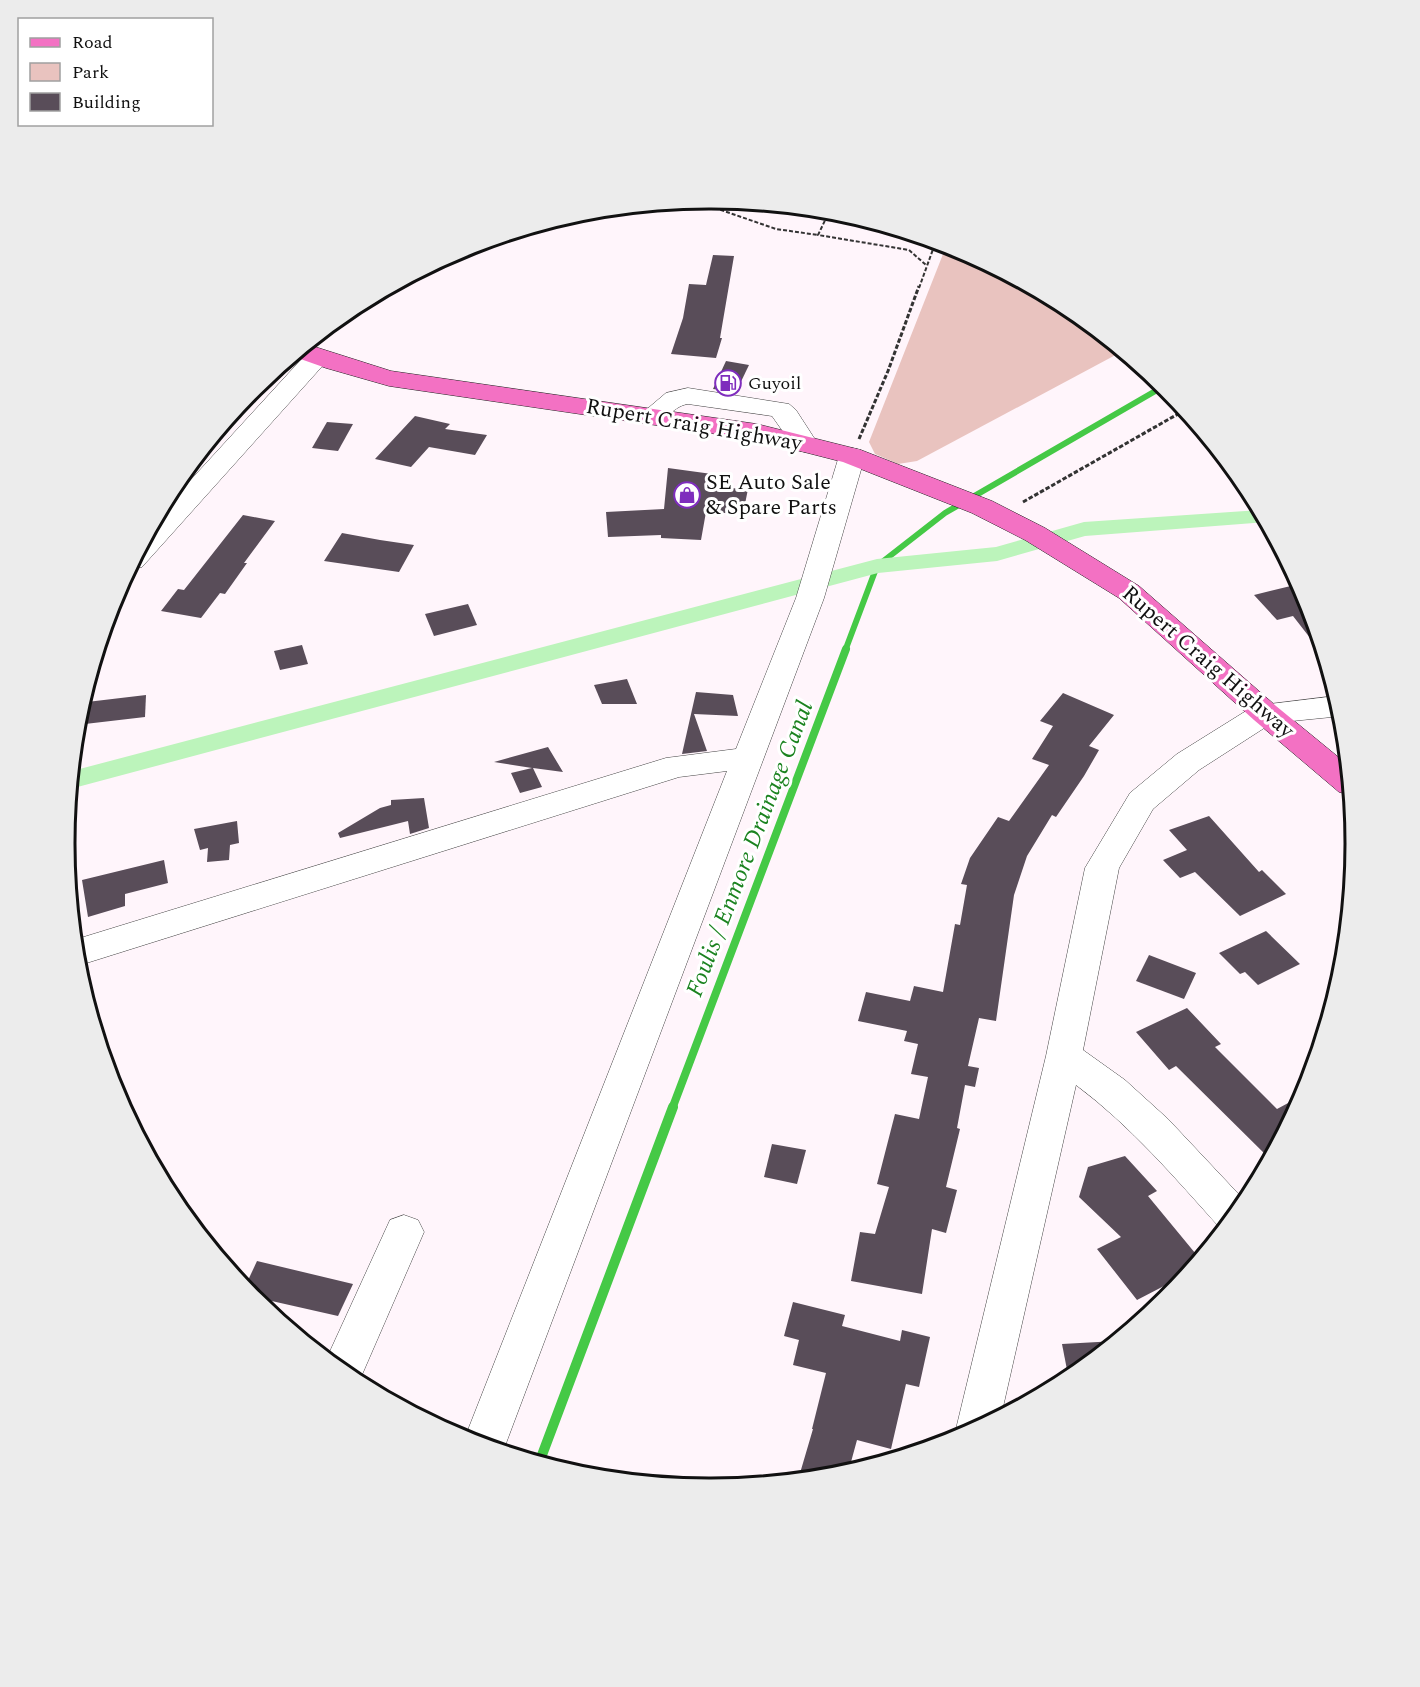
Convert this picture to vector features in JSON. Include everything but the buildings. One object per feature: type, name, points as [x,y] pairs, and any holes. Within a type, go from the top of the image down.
[{"type":"main road","name":"Rupert Craig Highway","points":[[308,353],[389,378],[653,415],[756,432],[852,456],[918,481],[990,511],[1035,534],[1129,592],[1265,713],[1342,777]]},
{"type":"street","points":[[157,531],[308,353]]},
{"type":"street","points":[[486,1437],[810,597],[825,553],[852,456]]},
{"type":"street","points":[[980,1418],[1064,1056],[1086,937],[1102,868],[1141,801],[1188,762],[1265,713],[1330,707]]},
{"type":"street","points":[[84,950],[677,766],[749,758]]},
{"type":"street","points":[[1064,1056],[1112,1091],[1155,1130],[1228,1210]]},
{"type":"street","points":[[346,1363],[404,1232]]},
{"type":"path","points":[[715,209],[776,229],[909,250],[926,265]]},
{"type":"path","points":[[818,235],[825,220]]},
{"type":"path","points":[[852,456],[888,371],[933,249]]},
{"type":"path","points":[[990,511],[1177,414]]},
{"type":"green space","points":[[943,253],[991,274],[1028,294],[1063,316],[1115,355],[917,461],[898,464],[875,454],[869,442]]},
{"type":"waterway","name":"Foulis / Enmore Drainage Canal","points":[[845,651],[877,566],[945,513],[1156,391]]},
{"type":"waterway","points":[[78,778],[877,566],[997,554],[1084,529],[1254,517]]},
{"type":"waterway","name":"Foulis / Enmore Drainage Canal","points":[[672,1109],[846,649]]},
{"type":"waterway","name":"Foulis / Enmore Drainage Canal","points":[[542,1456],[673,1107]]},
{"type":"place","name":"Guyoil","points":[[728,383]]},
{"type":"place","name":"SE Auto Sale & Spare Parts","points":[[687,495]]}]
